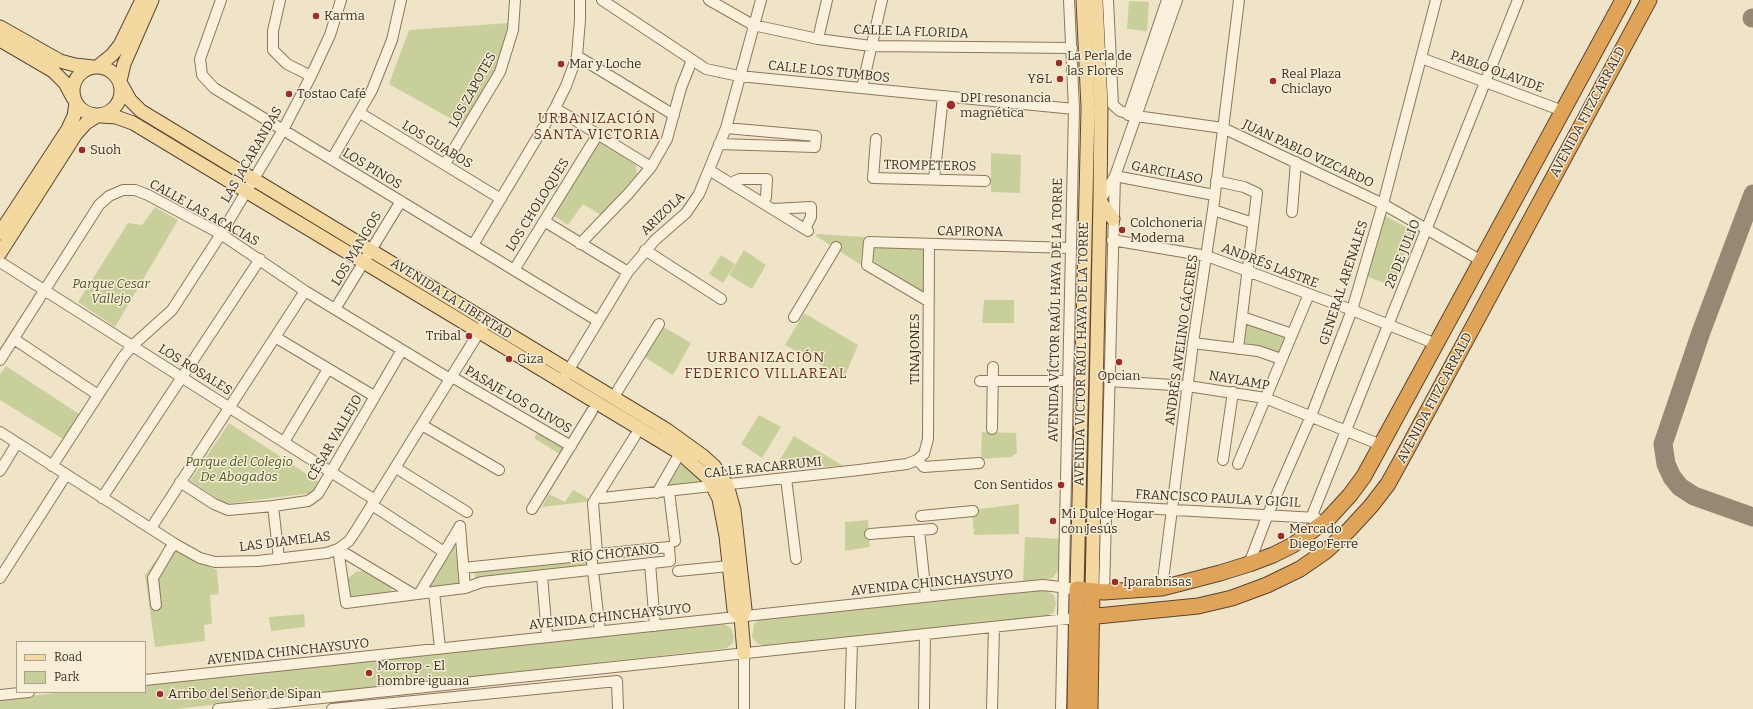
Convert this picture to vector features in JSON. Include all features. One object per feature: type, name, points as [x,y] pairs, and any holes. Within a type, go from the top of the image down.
[{"type":"highway","name":"AVENIDA FITZCARRALD","points":[[1084,590],[1162,588],[1220,574],[1273,555],[1293,545],[1328,519],[1354,488],[1381,445],[1480,260],[1623,0]]},
{"type":"highway","name":"AVENIDA FITZCARRALD","points":[[1077,618],[1198,606],[1232,598],[1267,586],[1300,569],[1326,551],[1349,530],[1371,506],[1388,484],[1649,0]]},
{"type":"highway","name":"AVENIDA VICTOR RAÚL HAYA DE LA TORRE","points":[[1075,709],[1077,618],[1084,590]]},
{"type":"highway","name":"AVENIDA VICTOR RAÚL HAYA DE LA TORRE","points":[[1077,618],[1090,709]]},
{"type":"main road","points":[[0,233],[68,129],[74,116],[75,101],[73,92],[76,79],[86,69],[95,67],[112,56],[120,45],[142,0]]},
{"type":"main road","points":[[0,253],[76,134],[86,123],[99,116],[109,113],[116,108],[122,92],[120,82],[124,64],[152,0]]},
{"type":"main road","name":"AVENIDA VICTOR RAÚL HAYA DE LA TORRE","points":[[1083,0],[1088,108],[1084,590]]},
{"type":"main road","name":"AVENIDA VICTOR RAÚL HAYA DE LA TORRE","points":[[1084,590],[1100,201],[1101,106],[1096,0]]},
{"type":"main road","points":[[0,27],[60,61],[75,66],[95,67],[111,71],[120,82]]},
{"type":"main road","points":[[0,40],[53,71],[64,83],[75,101],[85,112],[99,116]]},
{"type":"main road","name":"AVENIDA LA LIBERTAD","points":[[120,82],[130,100],[141,110],[371,250],[482,326]]},
{"type":"main road","name":"AVENIDA LA LIBERTAD","points":[[99,116],[116,117],[133,124],[364,262],[482,326],[663,435],[704,456],[714,466],[728,485],[734,510],[729,566],[734,610],[741,620]]},
{"type":"main road","points":[[1100,201],[1113,219]]},
{"type":"main road","name":"AVENIDA LA LIBERTAD","points":[[565,376],[613,398],[663,435],[680,453],[709,479],[714,486],[732,536],[745,608],[741,620],[744,650]]},
{"type":"street","name":"LOS PINOS","points":[[221,0],[200,59],[202,75],[214,88],[598,321]]},
{"type":"street","points":[[280,0],[273,31],[273,50],[277,56],[287,64],[311,76]]},
{"type":"street","name":"LAS JACARANDAS","points":[[52,466],[132,346],[172,310],[221,234],[283,130],[311,76],[330,35],[341,0]]},
{"type":"street","points":[[332,159],[360,113],[386,55],[401,0]]},
{"type":"street","name":"LOS ZAPOTES","points":[[445,164],[500,72],[514,30],[515,0]]},
{"type":"street","points":[[473,245],[555,108],[566,86],[577,56],[580,0]]},
{"type":"street","name":"CALLE LOS TUMBOS","points":[[602,0],[706,69],[739,76],[1074,109]]},
{"type":"street","name":"CALLE LA FLORIDA","points":[[709,0],[753,25],[818,39],[872,46],[1072,48]]},
{"type":"street","name":"ARIZOLA","points":[[565,376],[628,272],[645,250],[693,205],[726,128],[761,0]]},
{"type":"street","points":[[818,39],[827,0]]},
{"type":"street","points":[[862,88],[882,0]]},
{"type":"street","name":"AVENIDA VÍCTOR RAÚL HAYA DE LA TORRE","points":[[1061,709],[1077,618],[1084,590],[1068,381],[1074,109],[1069,0]]},
{"type":"street","name":"JUAN PABLO VIZCARDO","points":[[1108,0],[1113,105],[1120,111],[1132,116],[1223,128],[1383,204],[1427,228],[1480,260]]},
{"type":"street","points":[[1084,590],[1106,506],[1112,240],[1115,176],[1167,0]]},
{"type":"street","points":[[1132,116],[1177,0]]},
{"type":"street","name":"ANDRÉS AVELINO CÁCERES","points":[[1162,588],[1193,343],[1207,256],[1239,0]]},
{"type":"street","name":"GENERAL ARENALES","points":[[1249,564],[1268,514],[1312,416],[1352,310],[1383,204],[1436,0]]},
{"type":"street","name":"28 DE JULIO","points":[[1310,518],[1518,0]]},
{"type":"street","points":[[577,56],[674,115]]},
{"type":"street","name":"PABLO OLAVIDE","points":[[1421,58],[1563,111]]},
{"type":"street","points":[[580,244],[628,194],[651,167],[667,140],[692,60]]},
{"type":"street","points":[[934,179],[943,97]]},
{"type":"street","points":[[555,108],[651,167]]},
{"type":"street","name":"LOS GUABOS","points":[[360,113],[501,199]]},
{"type":"street","points":[[719,144],[815,147],[816,136],[726,128]]},
{"type":"street","points":[[770,146],[776,133]]},
{"type":"street","name":"LOS CHOLOQUES","points":[[514,270],[598,134]]},
{"type":"street","name":"TROMPETEROS","points":[[876,139],[873,178],[985,180]]},
{"type":"street","points":[[1292,212],[1296,162]]},
{"type":"street","points":[[709,170],[772,209],[807,230],[811,217],[811,208],[772,209]]},
{"type":"street","points":[[1100,201],[1115,176]]},
{"type":"street","name":"GARCILASO","points":[[1115,176],[1214,195]]},
{"type":"street","points":[[733,185],[735,181],[740,179],[767,179],[766,197],[763,203]]},
{"type":"street","points":[[1216,181],[1244,187],[1257,193],[1238,349]]},
{"type":"street","name":"CALLE LAS ACACIAS","points":[[0,360],[99,206],[109,196],[123,190],[135,190],[148,195],[221,234],[335,310],[451,378]]},
{"type":"street","name":"LOS MANGOS","points":[[335,310],[401,201]]},
{"type":"street","points":[[1213,210],[1253,223]]},
{"type":"street","points":[[544,221],[628,272]]},
{"type":"street","name":"ANDRÉS LASTRE","points":[[1112,240],[1207,256],[1352,310],[1436,344]]},
{"type":"street","name":"CAPIRONA","points":[[928,301],[867,265],[868,242],[1070,248]]},
{"type":"street","name":"TINAJONES","points":[[921,457],[928,439],[929,244]]},
{"type":"street","points":[[794,317],[836,247]]},
{"type":"street","points":[[645,250],[721,299]]},
{"type":"street","points":[[102,498],[260,259]]},
{"type":"street","name":"LOS ROSALES","points":[[0,262],[330,472],[444,552]]},
{"type":"street","points":[[151,528],[305,291]]},
{"type":"street","points":[[1238,464],[1309,294]]},
{"type":"street","points":[[1242,317],[1292,334]]},
{"type":"street","points":[[613,398],[659,324]]},
{"type":"street","name":"LAS DIAMELAS","points":[[0,432],[175,544],[200,558],[215,562],[280,559],[327,553],[338,549],[349,540],[396,468],[482,326]]},
{"type":"street","points":[[275,337],[374,396]]},
{"type":"street","points":[[14,339],[98,395]]},
{"type":"street","points":[[1193,343],[1258,351],[1281,359]]},
{"type":"street","name":"CÉSAR VALLEJO","points":[[180,482],[214,504],[228,510],[308,501],[318,494],[402,350]]},
{"type":"street","points":[[992,429],[993,367]]},
{"type":"street","points":[[284,442],[328,369]]},
{"type":"street","name":"PASAJE LOS OLIVOS","points":[[451,378],[570,446]]},
{"type":"street","points":[[980,381],[1068,381]]},
{"type":"street","name":"NAYLAMP","points":[[1109,381],[1188,386],[1265,398],[1381,445]]},
{"type":"street","points":[[1223,460],[1233,392]]},
{"type":"street","points":[[532,509],[592,411]]},
{"type":"street","points":[[422,425],[499,470]]},
{"type":"street","points":[[600,632],[593,568],[593,503],[636,436]]},
{"type":"street","points":[[0,471],[17,443]]},
{"type":"street","points":[[657,493],[680,453]]},
{"type":"street","points":[[921,457],[924,467],[979,464]]},
{"type":"street","name":"CALLE RACARRUMI","points":[[602,498],[900,465],[921,457]]},
{"type":"street","points":[[396,468],[467,512]]},
{"type":"street","points":[[0,578],[66,475]]},
{"type":"street","points":[[786,478],[796,559]]},
{"type":"street","points":[[669,491],[672,544]]},
{"type":"street","points":[[273,506],[280,559]]},
{"type":"street","name":"FRANCISCO PAULA Y GIGIL","points":[[1106,506],[1268,514],[1328,519]]},
{"type":"street","points":[[921,516],[973,511]]},
{"type":"street","points":[[338,549],[416,594],[460,526],[465,588]]},
{"type":"street","points":[[870,534],[932,528]]},
{"type":"street","points":[[918,530],[926,596]]},
{"type":"street","points":[[156,606],[153,578],[170,548],[175,544]]},
{"type":"street","name":"RÍO CHOTANO","points":[[338,549],[346,603],[465,588],[482,582],[593,568],[670,561],[672,544],[463,568]]},
{"type":"street","points":[[536,560],[540,575],[547,636]]},
{"type":"street","points":[[650,563],[656,626]]},
{"type":"street","points":[[678,572],[729,566]]},
{"type":"street","name":"AVENIDA CHINCHAYSUYO","points":[[146,680],[547,636],[741,620],[926,596],[1043,585],[1084,590]]},
{"type":"street","points":[[434,592],[440,648]]},
{"type":"street","points":[[218,709],[427,687],[744,650],[852,642],[1077,618]]},
{"type":"street","points":[[992,709],[994,627]]},
{"type":"street","points":[[924,634],[924,709]]},
{"type":"street","points":[[850,709],[852,642]]},
{"type":"street","points":[[744,650],[744,709]]},
{"type":"street","points":[[332,709],[429,704],[616,680],[618,709]]},
{"type":"street","points":[[427,687],[429,704]]},
{"type":"street","points":[[0,695],[19,693]]},
{"type":"green space","points":[[1129,1],[1149,2],[1147,31],[1127,29]]},
{"type":"green space","points":[[508,23],[497,70],[464,126],[389,84],[409,30]]},
{"type":"green space","points":[[598,140],[636,165],[637,174],[601,215],[583,204],[568,225],[551,214]]},
{"type":"green space","points":[[991,153],[1021,155],[1020,193],[991,192]]},
{"type":"green space","name":"Parque Cesar Vallejo","points":[[155,207],[178,220],[115,327],[78,302],[128,223],[142,225]]},
{"type":"green space","points":[[1384,215],[1413,231],[1393,286],[1365,276]]},
{"type":"green space","points":[[817,234],[864,237],[861,265],[816,236]]},
{"type":"green space","points":[[873,247],[924,248],[924,289],[922,291],[873,261]]},
{"type":"green space","points":[[744,250],[766,265],[752,289],[729,275]]},
{"type":"green space","points":[[721,255],[735,264],[723,283],[709,274]]},
{"type":"green space","points":[[984,300],[1014,300],[1014,323],[982,323]]},
{"type":"green space","points":[[804,313],[858,345],[844,378],[785,345]]},
{"type":"green space","points":[[1242,322],[1285,336],[1278,355],[1239,346]]},
{"type":"green space","points":[[660,325],[691,343],[673,375],[641,355]]},
{"type":"green space","points":[[6,366],[79,414],[63,439],[0,400],[0,374]]},
{"type":"green space","points":[[759,415],[781,427],[762,458],[741,444]]},
{"type":"green space","name":"Parque del Colegio De Abogados","points":[[229,423],[319,482],[311,493],[226,504],[190,481]]},
{"type":"green space","points":[[538,432],[565,448],[561,455],[534,438]]},
{"type":"green space","points":[[982,432],[1016,433],[1017,453],[1011,457],[981,459]]},
{"type":"green space","points":[[794,436],[843,466],[775,468]]},
{"type":"green space","points":[[681,460],[705,481],[666,486]]},
{"type":"green space","points":[[573,490],[593,501],[542,507],[549,494],[565,502]]},
{"type":"green space","points":[[1019,504],[1019,534],[974,535],[972,510]]},
{"type":"green space","points":[[868,520],[870,547],[845,551],[845,522]]},
{"type":"green space","points":[[1025,537],[1061,539],[1059,568],[1053,578],[1023,583]]},
{"type":"green space","points":[[168,544],[190,559],[217,570],[219,594],[210,595],[212,624],[204,625],[205,641],[155,647],[145,575]]},
{"type":"green space","points":[[451,546],[455,546],[460,584],[430,587],[428,584]]},
{"type":"green space","points":[[587,559],[587,567],[475,578],[475,571]]},
{"type":"green space","points":[[362,571],[390,586],[392,589],[389,594],[349,598],[347,579],[356,572]]},
{"type":"green space","points":[[1045,590],[1054,595],[1056,603],[1054,612],[1045,617],[764,646],[757,643],[752,637],[754,624],[760,619]]},
{"type":"green space","points":[[304,614],[305,627],[271,631],[269,617]]},
{"type":"green space","points":[[722,623],[731,628],[734,637],[733,643],[727,648],[722,649],[175,709],[0,709],[0,699],[57,693],[146,693],[146,684]]},
{"type":"taxiway","points":[[1753,194],[1701,332],[1663,444],[1666,464],[1672,477],[1680,487],[1694,496],[1753,517]]},
{"type":"place","name":"Karma","points":[[316,16]]},
{"type":"place","name":"La Perla de las Flores","points":[[1059,63]]},
{"type":"place","name":"Mar y Loche","points":[[561,64]]},
{"type":"place","name":"Y&L","points":[[1060,79]]},
{"type":"place","name":"Real Plaza Chiclayo","points":[[1273,81]]},
{"type":"place","name":"Tostao Café","points":[[289,94]]},
{"type":"place","name":"DPI resonancia magnética","points":[[951,105]]},
{"type":"place","name":"Suoh","points":[[82,150]]},
{"type":"place","name":"Colchoneria Moderna","points":[[1122,230]]},
{"type":"place","name":"Tribal","points":[[469,336]]},
{"type":"place","name":"Giza","points":[[509,359]]},
{"type":"place","name":"Opcian","points":[[1119,362]]},
{"type":"place","name":"Con Sentidos","points":[[1061,485]]},
{"type":"place","name":"Mi Dulce Hogar con Jesús","points":[[1053,521]]},
{"type":"place","name":"Mercado Diego Ferre","points":[[1281,536]]},
{"type":"place","name":"Iparabrisas","points":[[1115,582]]},
{"type":"place","name":"Morrop - El hombre iguana","points":[[369,673]]},
{"type":"place","name":"Arribo del Señor de Sipan","points":[[160,694]]},
{"type":"district","name":"URBANIZACIÓN SANTA VICTORIA","points":[[597,128]]},
{"type":"district","name":"URBANIZACIÓN FEDERICO VILLAREAL","points":[[766,366]]}]
